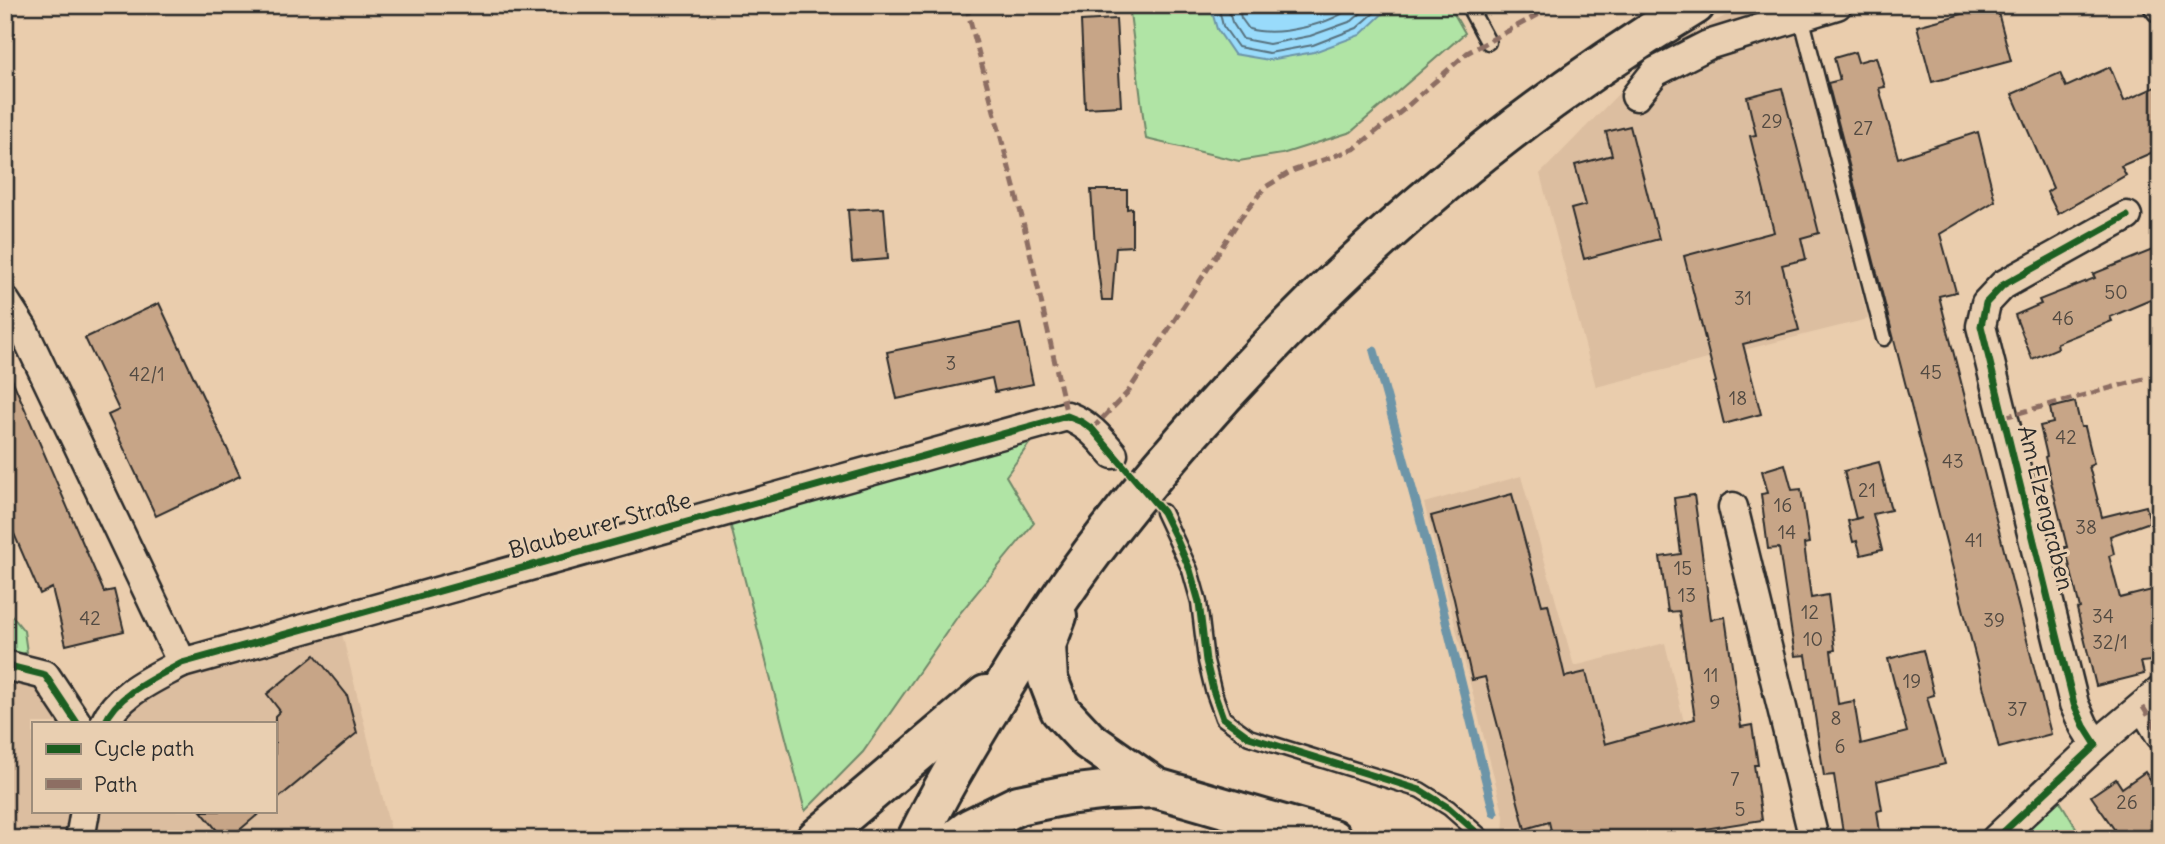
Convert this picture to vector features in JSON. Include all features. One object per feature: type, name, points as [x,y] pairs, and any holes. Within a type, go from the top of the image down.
[{"type":"main road","points":[[917,839],[934,803],[1011,673],[1069,585],[1135,497],[1221,397],[1319,296],[1422,201],[1563,93],[1695,5]]},
{"type":"main road","points":[[1069,585],[1046,645],[1048,679],[1060,710],[1088,740],[1156,788]]},
{"type":"main road","points":[[816,839],[1011,673]]},
{"type":"main road","points":[[956,839],[971,828],[1018,806],[1067,795],[1156,788],[1332,839]]},
{"type":"street","points":[[1636,96],[1655,72],[1708,45],[1837,5]]},
{"type":"street","name":"Am Elzengraben","points":[[2096,745],[2074,704],[1981,326],[1986,303],[2003,285],[2127,216]]},
{"type":"street","points":[[5,301],[28,341],[182,663]]},
{"type":"street","name":"Blaubeurer Straße","points":[[105,722],[109,714],[135,689],[182,663],[1067,416],[1092,429],[1113,454]]},
{"type":"street","points":[[1733,508],[1814,839]]},
{"type":"street","points":[[5,665],[45,675],[76,722]]},
{"type":"street","points":[[1996,839],[2096,745],[2151,699],[2160,735]]},
{"type":"street","points":[[80,839],[85,812]]},
{"type":"lane","points":[[1468,5],[1488,42]]},
{"type":"lane","points":[[1801,16],[1884,338]]},
{"type":"lane","points":[[1163,512],[1190,570],[1199,602],[1206,661],[1223,718],[1249,737],[1420,790],[1449,808],[1484,839]]},
{"type":"shaded area","points":[[1746,5],[1789,5],[1868,319],[1596,387],[1540,174],[1662,49]]},
{"type":"shaded area","points":[[1521,476],[1574,666],[1665,643],[1712,839],[1503,839],[1504,816],[1424,503]]},
{"type":"shaded area","points":[[338,618],[393,839],[5,839],[5,665],[45,675],[76,722],[32,722],[32,812],[276,812],[276,722],[106,722],[135,689]]},
{"type":"green space","points":[[1129,5],[1449,5],[1465,33],[1351,132],[1282,154],[1239,161],[1146,139]]},
{"type":"green space","points":[[1034,437],[1006,476],[1034,523],[960,613],[863,752],[805,811],[730,523]]},
{"type":"green space","points":[[5,607],[24,631],[27,652],[17,657],[5,653]]},
{"type":"green space","points":[[2058,798],[2083,839],[2013,839]]},
{"type":"water","points":[[1210,5],[1392,5],[1360,35],[1314,52],[1269,60],[1234,54],[1217,29]]},
{"type":"building","points":[[1996,5],[2011,61],[1932,82],[1917,26]]},
{"type":"building","points":[[1116,19],[1121,106],[1085,108],[1081,21]]},
{"type":"building","points":[[1855,52],[1858,62],[1876,57],[1885,87],[1879,88],[1898,158],[1978,132],[1995,201],[1940,234],[1956,292],[1939,296],[2051,734],[1999,748],[1828,83],[1840,80],[1834,58]]},
{"type":"building","points":[[2110,67],[2124,101],[2160,85],[2160,149],[2121,166],[2126,175],[2058,214],[2047,192],[2053,188],[2012,94],[2060,73],[2066,87]]},
{"type":"building","points":[[1782,88],[1819,233],[1801,238],[1806,259],[1782,265],[1799,330],[1743,344],[1761,414],[1724,424],[1684,256],[1774,232],[1750,136],[1756,135],[1747,97]]},
{"type":"building","points":[[1630,126],[1659,239],[1584,259],[1571,209],[1586,205],[1575,165],[1612,155],[1606,132]]},
{"type":"building","points":[[1091,190],[1127,190],[1127,209],[1132,208],[1132,246],[1116,247],[1112,300],[1102,300]]},
{"type":"building","points":[[884,208],[888,259],[852,262],[848,210]]},
{"type":"building","points":[[2160,247],[2160,296],[2110,317],[2112,321],[2057,343],[2058,348],[2032,359],[2015,315],[2041,304],[2039,300],[2095,278],[2093,274]]},
{"type":"building","points":[[159,303],[240,476],[156,516],[108,415],[119,410],[85,338]]},
{"type":"building","points":[[1020,324],[1033,384],[995,392],[992,378],[897,399],[887,352]]},
{"type":"building","points":[[5,363],[104,592],[114,590],[124,631],[66,645],[52,588],[40,594],[5,513]]},
{"type":"building","points":[[2075,402],[2081,427],[2085,427],[2094,464],[2089,466],[2102,517],[2146,506],[2150,522],[2110,536],[2114,554],[2109,556],[2120,598],[2160,588],[2160,660],[2141,662],[2144,674],[2096,686],[2077,609],[2080,608],[2040,426],[2053,423],[2050,408]]},
{"type":"building","points":[[1879,462],[1891,510],[1873,514],[1882,550],[1861,555],[1857,541],[1853,542],[1848,521],[1856,519],[1844,471]]},
{"type":"building","points":[[1785,464],[1792,490],[1801,489],[1809,543],[1804,544],[1811,598],[1828,595],[1835,650],[1831,651],[1838,704],[1854,701],[1861,744],[1907,732],[1888,659],[1923,650],[1934,695],[1927,697],[1945,764],[1877,781],[1882,810],[1877,811],[1881,839],[1844,839],[1834,775],[1824,776],[1806,655],[1795,656],[1779,548],[1768,549],[1761,494],[1768,493],[1762,471]]},
{"type":"building","points":[[1512,494],[1542,605],[1548,604],[1565,677],[1586,672],[1605,744],[1695,719],[1679,611],[1668,612],[1660,557],[1681,554],[1674,498],[1694,495],[1711,619],[1725,617],[1741,727],[1752,725],[1758,765],[1754,765],[1762,820],[1698,830],[1700,839],[1553,839],[1549,822],[1525,829],[1485,677],[1472,680],[1454,599],[1431,516]]},
{"type":"building","points":[[315,655],[347,695],[357,733],[276,800],[275,716],[280,711],[267,694]]},
{"type":"building","points":[[2145,772],[2160,793],[2160,822],[2137,839],[2121,839],[2091,796],[2116,779],[2122,788]]},
{"type":"building","points":[[202,812],[261,812],[229,839],[224,839]]},
{"type":"waterway","points":[[1374,351],[1419,514],[1494,813]]},
{"type":"marked path","points":[[966,5],[1022,217],[1067,416]]},
{"type":"marked path","points":[[1092,429],[1128,392],[1240,219],[1264,188],[1292,171],[1354,149],[1467,53],[1556,5]]},
{"type":"marked path","points":[[2004,417],[2147,378]]},
{"type":"marked path","points":[[2143,707],[2160,735]]},
{"type":"cycle path","points":[[1996,839],[2096,745],[2074,704],[1981,326],[1986,303],[2003,285],[2127,216]]},
{"type":"cycle path","points":[[106,722],[111,712],[128,695],[182,663],[1067,416],[1092,429],[1163,512],[1190,570],[1199,602],[1206,661],[1223,718],[1249,737],[1420,790],[1449,808],[1484,839]]},
{"type":"cycle path","points":[[5,665],[45,675],[76,722]]}]
